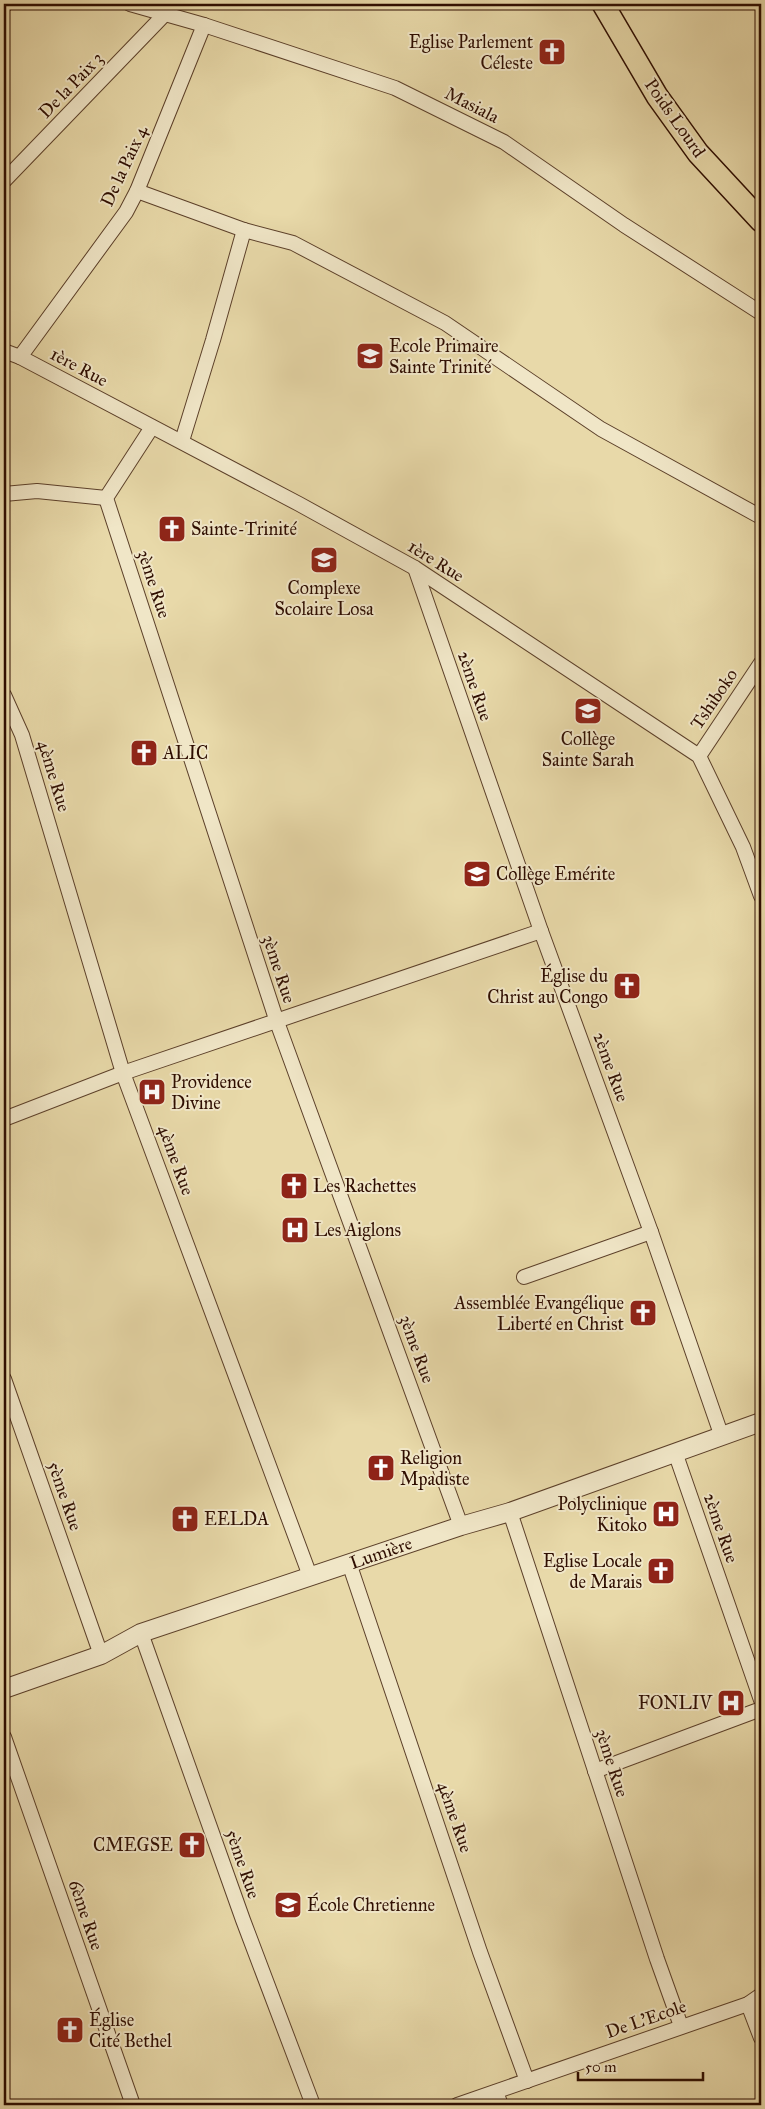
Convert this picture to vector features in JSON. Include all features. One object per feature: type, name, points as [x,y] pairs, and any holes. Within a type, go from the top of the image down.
[{"type":"main road","name":"Poids Lourd","points":[[603,4],[657,96],[698,153],[761,221]]},
{"type":"street","name":"Masiala","points":[[130,4],[204,25],[395,88],[504,142],[624,225],[761,313]]},
{"type":"street","name":"De la Paix 3","points":[[4,181],[165,14]]},
{"type":"street","name":"De la Paix 4","points":[[20,357],[126,212],[137,191],[204,25]]},
{"type":"street","points":[[137,191],[244,230],[293,243],[444,323],[601,428],[761,517]]},
{"type":"street","points":[[182,441],[244,230]]},
{"type":"street","name":"1ère Rue","points":[[4,351],[20,357],[182,441],[415,568],[699,756]]},
{"type":"street","points":[[4,494],[37,491],[106,498],[152,427]]},
{"type":"street","name":"3ème Rue","points":[[106,498],[276,1022],[462,1526]]},
{"type":"street","name":"2ème Rue","points":[[415,568],[541,931],[651,1232],[722,1437]]},
{"type":"street","name":"Tshiboko","points":[[699,756],[761,663]]},
{"type":"street","name":"4ème Rue","points":[[4,695],[22,735],[123,1073],[310,1576]]},
{"type":"street","points":[[699,756],[742,847],[761,896]]},
{"type":"street","points":[[4,1119],[123,1073],[541,931]]},
{"type":"street","points":[[524,1277],[651,1232]]},
{"type":"street","name":"5ème Rue","points":[[4,1379],[101,1655]]},
{"type":"street","name":"Lumière","points":[[4,1690],[101,1655],[141,1633],[462,1526],[510,1512],[761,1422]]},
{"type":"street","name":"2ème Rue","points":[[675,1452],[761,1700]]},
{"type":"street","name":"3ème Rue","points":[[510,1512],[681,2026]]},
{"type":"street","name":"4ème Rue","points":[[349,1564],[480,1952],[527,2081]]},
{"type":"street","name":"5ème Rue","points":[[141,1633],[243,1920],[313,2105]]},
{"type":"street","points":[[595,1771],[761,1709]]},
{"type":"street","name":"6ème Rue","points":[[4,1737],[133,2105]]},
{"type":"street","name":"De L'Ecole","points":[[457,2105],[498,2099],[527,2081],[748,2004],[761,1995]]},
{"type":"street","points":[[748,2004],[761,2038]]},
{"type":"place","name":"Eglise Parlement Céleste","points":[[552,52]]},
{"type":"place","name":"Ecole Primaire Sainte Trinité","points":[[370,356]]},
{"type":"place","name":"Sainte-Trinité","points":[[172,529]]},
{"type":"place","name":"Complexe Scolaire Losa","points":[[324,560]]},
{"type":"place","name":"Collège Sainte Sarah","points":[[588,711]]},
{"type":"place","name":"ALIC","points":[[144,753]]},
{"type":"place","name":"Collège Emérite","points":[[477,874]]},
{"type":"place","name":"Église du Christ au Congo","points":[[627,986]]},
{"type":"place","name":"Providence Divine","points":[[152,1092]]},
{"type":"place","name":"Les Rachettes","points":[[294,1186]]},
{"type":"place","name":"Les Aiglons","points":[[295,1230]]},
{"type":"place","name":"Assemblée Evangélique Liberté en Christ","points":[[643,1313]]},
{"type":"place","name":"Religion Mpadiste","points":[[381,1468]]},
{"type":"place","name":"Polyclinique Kitoko","points":[[666,1514]]},
{"type":"place","name":"EELDA","points":[[185,1519]]},
{"type":"place","name":"Eglise Locale de Marais","points":[[661,1571]]},
{"type":"place","name":"FONLIV","points":[[731,1703]]},
{"type":"place","name":"CMEGSE","points":[[192,1845]]},
{"type":"place","name":"École Chretienne","points":[[288,1905]]},
{"type":"place","name":"Église Cité Bethel","points":[[70,2030]]}]
